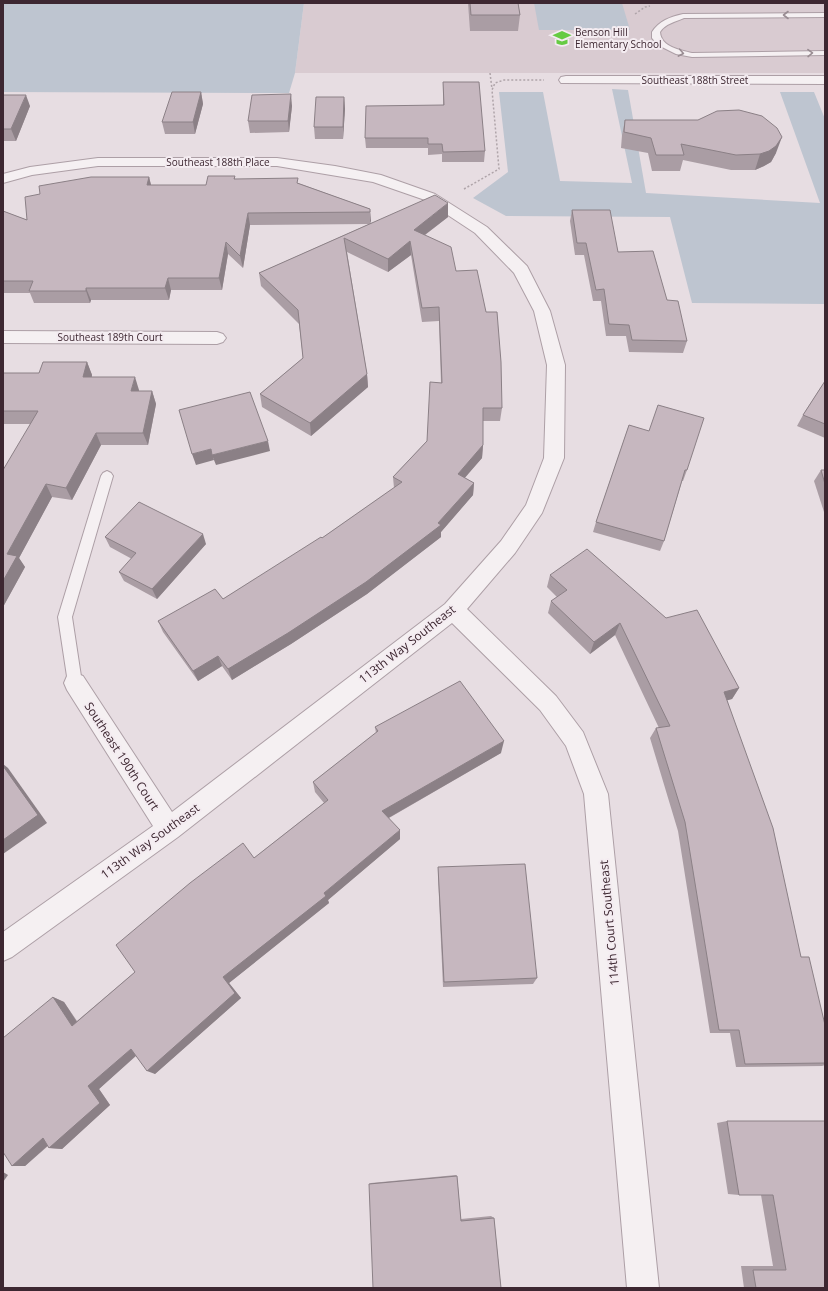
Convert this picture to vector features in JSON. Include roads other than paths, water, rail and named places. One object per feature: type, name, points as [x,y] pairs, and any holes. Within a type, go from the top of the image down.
[{"type":"street","name":"Southeast 188th Street","points":[[566,80],[825,80]]},
{"type":"street","name":"Southeast 188th Place","points":[[3,180],[30,171],[98,162],[277,162],[335,170],[376,178],[435,201]]},
{"type":"street","name":"113th Way Southeast","points":[[3,948],[169,829],[453,610],[508,547],[536,508],[554,458],[556,365],[542,311],[521,270],[481,230],[435,201]]},
{"type":"street","name":"Southeast 189th Court","points":[[3,337],[217,338]]},
{"type":"street","name":"114th Court Southeast","points":[[453,610],[548,703],[575,740],[596,794],[643,1288]]},
{"type":"street","name":"Southeast 190th Court","points":[[75,683],[169,829]]},
{"type":"lane","points":[[825,15],[683,16],[662,24],[656,30],[658,41],[665,48],[675,53],[692,56],[825,53]]},
{"type":"lane","points":[[75,683],[65,617],[107,476]]},
{"type":"place","name":"Benson Hill Elementary School","points":[[562,38]]}]
